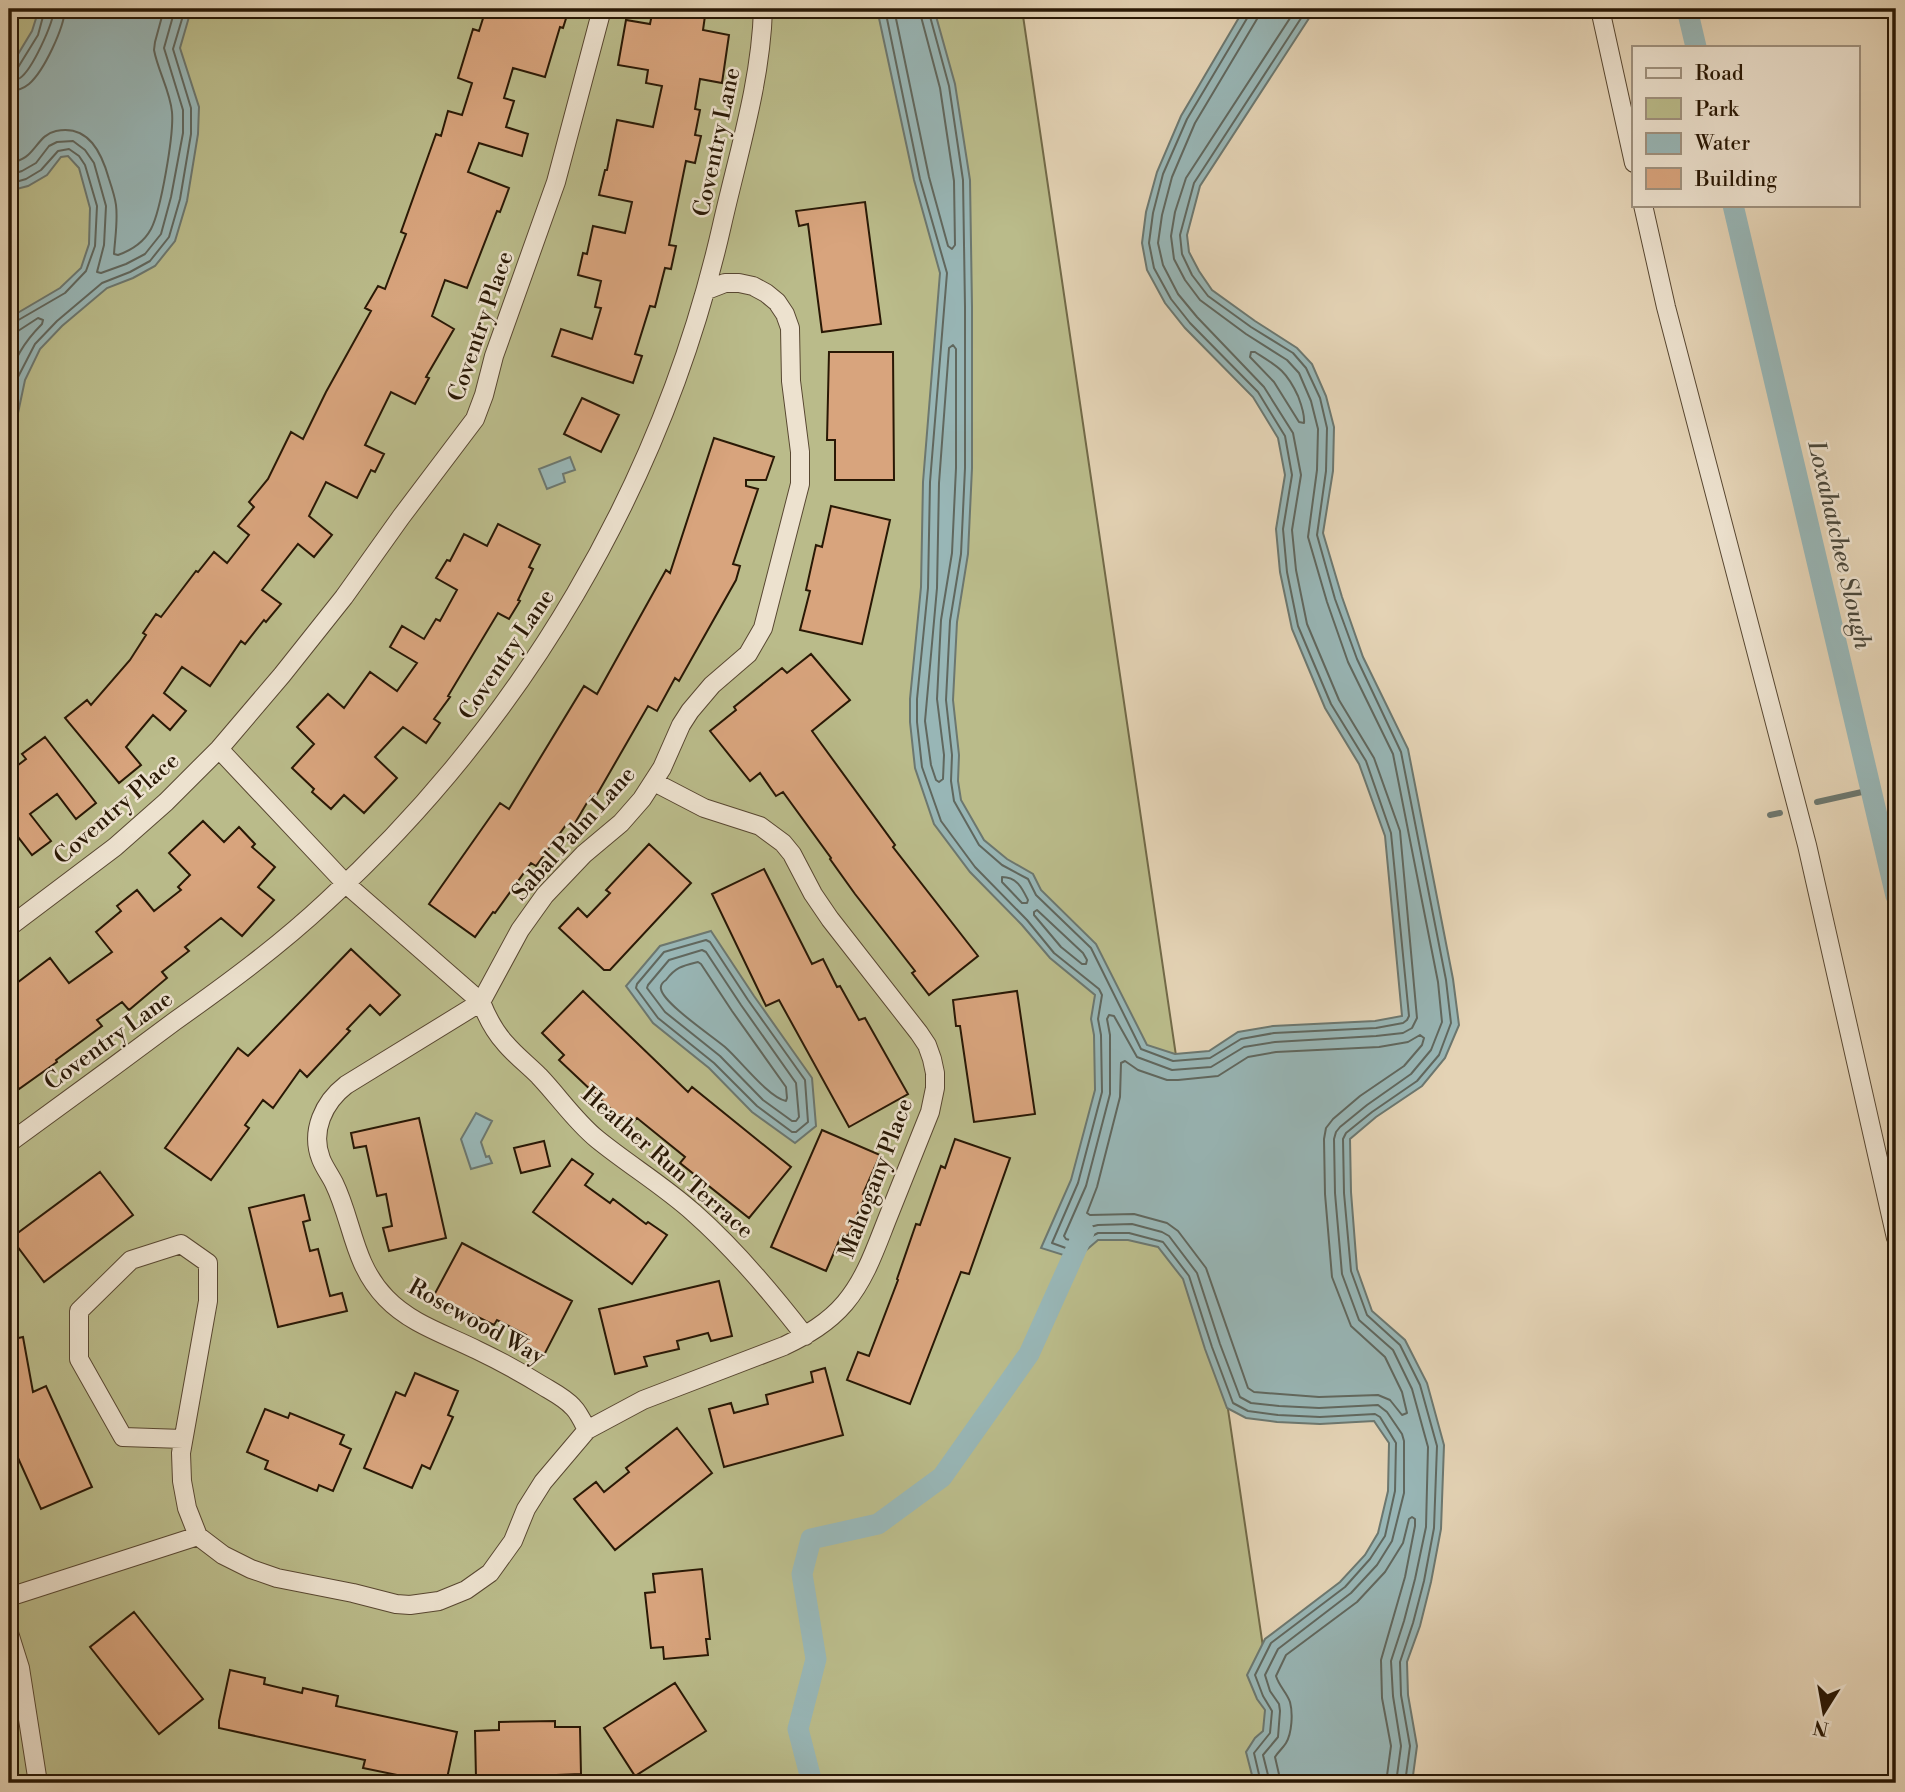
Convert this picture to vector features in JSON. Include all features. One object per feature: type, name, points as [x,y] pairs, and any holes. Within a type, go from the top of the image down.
[{"type":"street","name":"Coventry Place","points":[[9,927],[114,847],[166,802],[219,748],[336,607],[475,419],[494,356],[556,182],[602,9]]},
{"type":"street","name":"Coventry Lane","points":[[9,1143],[248,968],[324,905],[440,786],[534,661],[576,595],[613,526],[647,456],[676,383],[706,289],[757,71],[763,9]]},
{"type":"street","points":[[1600,9],[1632,154]]},
{"type":"street","points":[[1643,206],[1665,307],[1807,845],[1896,1238]]},
{"type":"street","name":"Sabal Palm Lane","points":[[481,1002],[520,930],[545,895],[584,854],[621,823],[642,799],[654,782],[690,711],[712,685],[748,654],[763,628],[800,484],[800,452],[791,381],[790,328],[777,302],[753,286],[725,283],[706,289]]},
{"type":"street","points":[[219,748],[346,884]]},
{"type":"street","name":"Mahogany Place","points":[[587,1430],[643,1400],[805,1336],[845,1303],[870,1261],[930,1112],[935,1088],[932,1059],[919,1033],[830,919],[783,843],[760,825],[704,808],[654,782]]},
{"type":"street","name":"Heather Run Terrace","points":[[346,884],[481,1002],[489,1021],[505,1044],[537,1074],[597,1139],[657,1182],[738,1255],[805,1336]]},
{"type":"street","name":"Rosewood Way","points":[[481,1002],[335,1094],[326,1106],[318,1129],[317,1144],[335,1184],[358,1256],[384,1296],[408,1317],[507,1365],[563,1399],[575,1408],[587,1430]]},
{"type":"street","points":[[183,1439],[123,1437],[79,1359],[79,1311],[131,1260],[181,1244],[208,1263],[208,1301],[183,1439],[182,1481],[187,1508],[198,1536],[223,1555],[251,1569],[277,1578],[353,1592],[396,1604],[439,1601],[466,1590],[501,1560],[513,1541],[526,1509],[543,1482],[587,1430]]},
{"type":"street","points":[[9,1597],[198,1536]]},
{"type":"street","points":[[9,1633],[19,1668],[38,1783]]},
{"type":"green space","points":[[9,9],[1022,9],[1283,1783],[9,1783]]},
{"type":"water","points":[[39,9],[193,9],[180,48],[199,107],[198,134],[187,201],[175,241],[155,266],[107,288],[62,326],[40,349],[25,380],[18,413],[9,418],[9,318],[60,288],[81,268],[89,244],[90,208],[79,168],[68,156],[61,157],[47,175],[28,186],[9,191],[9,69],[32,31]]},
{"type":"water","points":[[877,9],[934,9],[955,84],[970,180],[972,468],[968,554],[957,622],[953,700],[961,800],[984,840],[1007,859],[1033,874],[1041,890],[1096,944],[1147,1045],[1175,1054],[1209,1051],[1238,1032],[1273,1026],[1375,1021],[1402,1016],[1385,836],[1359,764],[1325,708],[1292,629],[1280,572],[1276,529],[1285,475],[1278,438],[1253,397],[1185,328],[1165,303],[1147,270],[1142,243],[1146,212],[1157,172],[1181,116],[1244,9],[1315,9],[1200,186],[1187,235],[1189,252],[1212,290],[1297,348],[1312,364],[1326,396],[1334,427],[1333,471],[1323,533],[1363,657],[1408,749],[1453,979],[1459,1025],[1445,1058],[1422,1086],[1376,1117],[1350,1139],[1357,1269],[1372,1311],[1405,1340],[1427,1383],[1444,1445],[1441,1529],[1420,1626],[1407,1662],[1408,1695],[1417,1746],[1412,1783],[1256,1783],[1246,1752],[1263,1731],[1265,1710],[1247,1675],[1265,1639],[1340,1582],[1365,1555],[1378,1533],[1388,1491],[1389,1443],[1374,1421],[1320,1424],[1246,1418],[1227,1408],[1183,1279],[1158,1247],[1128,1240],[1098,1240],[1076,1259],[1041,1248],[1071,1180],[1095,1090],[1091,1019],[1095,995],[1050,958],[970,872],[934,824],[915,768],[910,699],[921,587],[923,482],[940,273],[914,180]]},
{"type":"water","points":[[570,457],[575,470],[563,474],[565,482],[547,489],[539,469]]},
{"type":"water","points":[[711,931],[812,1078],[816,1126],[795,1143],[752,1112],[709,1068],[653,1023],[626,986],[660,946]]},
{"type":"water","points":[[476,1113],[492,1121],[481,1142],[486,1157],[489,1156],[492,1163],[471,1169],[461,1139]]},
{"type":"building","points":[[486,9],[569,9],[563,28],[560,27],[545,77],[513,68],[504,98],[514,101],[506,127],[528,134],[522,156],[479,143],[468,172],[509,188],[500,212],[497,211],[467,288],[445,280],[432,316],[454,329],[426,377],[429,378],[415,404],[391,392],[365,445],[384,454],[375,472],[371,470],[357,498],[326,482],[309,516],[332,535],[314,557],[298,544],[262,590],[281,604],[245,644],[241,641],[210,686],[182,667],[164,693],[186,711],[170,730],[153,715],[126,747],[141,765],[119,783],[65,718],[87,700],[91,705],[130,660],[156,614],[161,617],[214,552],[227,563],[249,535],[238,526],[254,507],[249,502],[268,479],[291,432],[303,439],[371,311],[365,308],[378,286],[385,289],[406,234],[401,232],[436,134],[441,136],[448,111],[462,115],[472,83],[458,78],[473,29],[479,31]]},
{"type":"building","points":[[653,9],[706,9],[703,30],[729,35],[722,83],[700,79],[695,109],[700,110],[695,135],[701,136],[695,163],[686,161],[669,245],[676,246],[671,269],[665,268],[655,307],[650,306],[635,354],[642,356],[633,383],[552,356],[561,329],[592,339],[601,308],[595,307],[601,281],[578,275],[583,253],[587,254],[593,226],[625,233],[632,202],[599,195],[617,120],[653,127],[662,86],[646,83],[648,70],[618,65],[626,20],[650,24]]},
{"type":"building","points":[[865,202],[881,324],[822,332],[808,224],[799,226],[796,211]]},
{"type":"building","points":[[829,352],[893,352],[894,480],[835,480],[835,440],[827,440]]},
{"type":"building","points":[[582,398],[619,415],[601,452],[564,434]]},
{"type":"building","points":[[714,438],[774,457],[766,480],[746,480],[746,486],[758,489],[733,564],[740,566],[736,580],[679,681],[675,678],[657,711],[648,706],[595,798],[591,796],[572,828],[566,825],[536,866],[531,863],[475,937],[429,904],[500,803],[509,809],[584,686],[597,694],[666,570],[670,573]]},
{"type":"building","points":[[831,506],[890,520],[862,644],[800,630],[810,591],[806,590],[816,545],[822,547]]},
{"type":"building","points":[[498,524],[540,545],[529,567],[533,569],[518,600],[520,601],[509,619],[498,613],[448,696],[450,697],[434,719],[440,723],[426,743],[403,727],[375,757],[397,778],[364,813],[344,795],[331,809],[292,768],[314,744],[297,727],[328,694],[344,708],[370,672],[397,691],[417,663],[390,647],[402,626],[424,639],[436,619],[440,621],[457,590],[436,578],[447,560],[450,561],[464,534],[487,546]]},
{"type":"building","points":[[811,654],[850,700],[812,731],[895,845],[893,847],[978,956],[929,995],[912,973],[915,971],[855,894],[783,792],[776,796],[760,773],[750,781],[710,731],[736,710],[734,707],[782,668],[787,673]]},
{"type":"building","points":[[45,737],[96,803],[76,819],[57,794],[30,814],[51,841],[32,855],[18,837],[9,844],[9,772],[26,759],[22,754]]},
{"type":"building","points":[[203,821],[224,842],[239,827],[255,844],[252,847],[275,867],[258,887],[274,900],[242,936],[221,918],[185,947],[189,951],[162,972],[167,978],[129,1010],[122,1002],[97,1020],[102,1026],[19,1089],[9,1074],[9,989],[50,958],[69,983],[112,952],[96,932],[121,911],[117,906],[137,890],[154,911],[181,890],[178,887],[190,875],[169,853]]},
{"type":"building","points":[[649,844],[691,883],[610,970],[604,970],[559,928],[578,908],[587,917],[610,893],[606,890]]},
{"type":"building","points":[[764,869],[812,964],[823,959],[837,987],[840,986],[859,1020],[865,1018],[908,1094],[849,1127],[779,1000],[766,1006],[712,894]]},
{"type":"building","points":[[351,949],[400,995],[380,1015],[370,1005],[307,1077],[300,1070],[273,1108],[263,1100],[245,1125],[249,1128],[211,1180],[165,1148],[238,1048],[248,1056]]},
{"type":"building","points":[[583,991],[688,1092],[692,1087],[791,1167],[749,1218],[680,1163],[685,1157],[637,1118],[629,1126],[559,1060],[564,1055],[542,1033]]},
{"type":"building","points":[[1017,991],[1035,1114],[974,1122],[960,1026],[956,1026],[953,1000]]},
{"type":"building","points":[[419,1118],[446,1238],[389,1251],[383,1228],[392,1226],[386,1194],[377,1196],[366,1146],[354,1148],[351,1133]]},
{"type":"building","points":[[822,1130],[880,1155],[848,1236],[842,1234],[826,1271],[771,1247]]},
{"type":"building","points":[[955,1139],[1010,1158],[969,1274],[961,1272],[910,1404],[847,1380],[858,1352],[869,1356],[916,1224],[920,1225],[941,1166],[945,1168]]},
{"type":"building","points":[[544,1141],[550,1166],[521,1173],[514,1148]]},
{"type":"building","points":[[572,1159],[593,1174],[585,1185],[610,1203],[613,1199],[646,1224],[648,1222],[667,1235],[632,1284],[533,1212]]},
{"type":"building","points":[[100,1172],[133,1215],[44,1282],[11,1238]]},
{"type":"building","points":[[304,1195],[310,1220],[303,1222],[310,1251],[318,1249],[330,1296],[342,1293],[347,1311],[278,1327],[249,1208]]},
{"type":"building","points":[[462,1243],[572,1301],[543,1357],[521,1345],[526,1335],[497,1320],[494,1325],[460,1308],[458,1312],[432,1299]]},
{"type":"building","points":[[719,1281],[732,1336],[711,1341],[708,1333],[677,1341],[679,1349],[644,1357],[647,1366],[615,1374],[599,1309]]},
{"type":"building","points":[[23,1337],[33,1392],[46,1386],[92,1487],[41,1509],[9,1438],[9,1340]]},
{"type":"building","points":[[825,1368],[843,1435],[724,1467],[709,1409],[731,1403],[734,1413],[768,1404],[766,1395],[813,1382],[811,1372]]},
{"type":"building","points":[[415,1373],[458,1391],[448,1415],[453,1417],[430,1469],[422,1465],[412,1488],[364,1468],[396,1392],[405,1396]]},
{"type":"building","points":[[265,1409],[288,1418],[290,1413],[344,1435],[340,1444],[351,1449],[333,1491],[319,1485],[317,1491],[265,1469],[268,1461],[247,1452]]},
{"type":"building","points":[[677,1428],[712,1473],[615,1550],[574,1499],[596,1482],[604,1492],[629,1472],[626,1468]]},
{"type":"building","points":[[702,1569],[710,1639],[706,1639],[708,1655],[664,1659],[663,1647],[651,1648],[645,1593],[655,1592],[653,1574]]},
{"type":"building","points":[[134,1612],[203,1699],[159,1734],[90,1647]]},
{"type":"building","points":[[230,1670],[265,1678],[264,1684],[302,1693],[303,1688],[338,1696],[336,1706],[457,1732],[446,1783],[363,1768],[365,1760],[219,1728]]},
{"type":"building","points":[[675,1683],[706,1731],[635,1776],[604,1728]]},
{"type":"building","points":[[555,1721],[555,1727],[580,1727],[581,1774],[557,1775],[558,1783],[500,1783],[500,1778],[476,1778],[475,1731],[499,1730],[499,1722]]},
{"type":"waterway","name":"Loxahatchee Slough","points":[[1687,9],[1696,46]]},
{"type":"waterway","name":"Loxahatchee Slough","points":[[1733,206],[1896,896]]},
{"type":"waterway","points":[[1817,802],[1871,790]]},
{"type":"waterway","points":[[1770,815],[1780,813]]},
{"type":"waterway","points":[[812,1783],[798,1729],[816,1659],[802,1574],[811,1539],[878,1524],[942,1477],[1029,1354],[1084,1232]]}]
